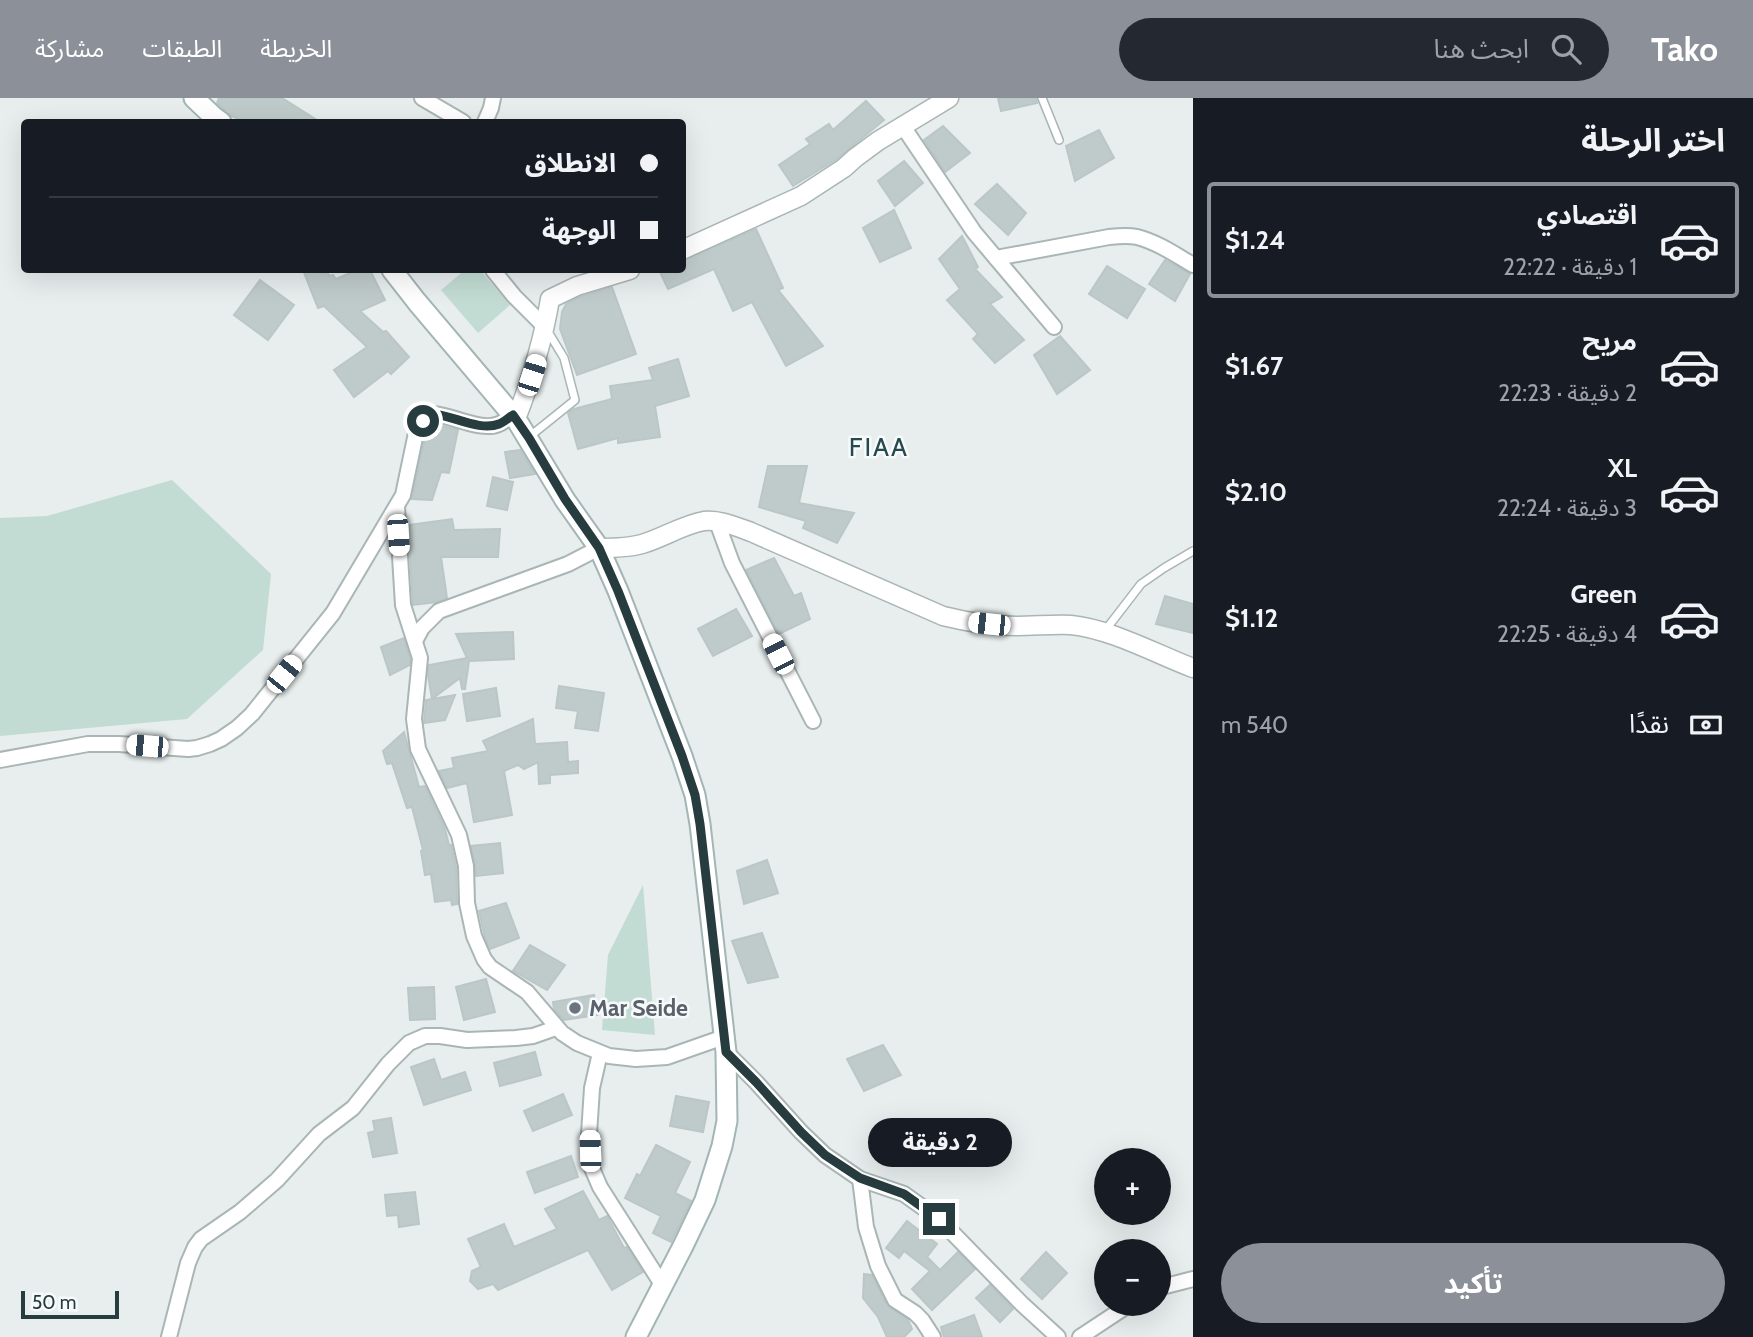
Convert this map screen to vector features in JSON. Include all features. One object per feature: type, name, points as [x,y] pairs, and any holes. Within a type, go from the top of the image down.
[{"type":"main road","points":[[194,98],[218,119]]},
{"type":"main road","points":[[394,273],[514,417],[599,548],[618,591],[695,795],[725,1045],[727,1121],[705,1200],[636,1337]]},
{"type":"street","points":[[422,98],[458,119]]},
{"type":"street","points":[[486,119],[493,98]]},
{"type":"street","points":[[686,248],[802,196],[902,125],[949,98]]},
{"type":"street","points":[[902,125],[974,232],[1054,327]]},
{"type":"street","points":[[996,258],[1109,237],[1135,237],[1193,265]]},
{"type":"street","points":[[495,273],[545,327]]},
{"type":"street","points":[[0,760],[88,744],[188,749],[210,744],[237,728],[333,613],[403,495],[416,433],[428,417],[433,414],[445,415],[491,426],[514,417],[538,354],[550,299],[577,286],[620,273]]},
{"type":"street","points":[[397,507],[403,605],[421,664],[414,703],[418,749],[458,835],[466,866],[467,903],[474,936],[484,959],[527,992],[556,1028],[577,1043],[600,1053],[636,1059],[667,1057],[725,1045],[825,1155],[860,1178],[904,1194],[939,1219],[1058,1337]]},
{"type":"street","points":[[415,641],[422,628],[439,611],[550,571],[599,548],[642,544],[705,521],[736,526],[943,615],[966,622],[1015,626],[1071,625],[1103,633],[1193,668]]},
{"type":"street","points":[[717,522],[732,563],[813,722]]},
{"type":"street","points":[[169,1337],[188,1263],[201,1239],[240,1212],[277,1181],[319,1134],[353,1108],[388,1064],[409,1043],[425,1036],[477,1040],[516,1038],[533,1036],[556,1028]]},
{"type":"street","points":[[600,1053],[589,1134],[591,1166],[600,1188],[663,1286]]},
{"type":"street","points":[[860,1178],[866,1227],[878,1266],[895,1300],[915,1313],[933,1337]]},
{"type":"street","points":[[1171,1285],[1193,1279]]},
{"type":"street","points":[[1080,1337],[1112,1316]]},
{"type":"lane","points":[[1042,98],[1059,140]]},
{"type":"lane","points":[[529,438],[575,400],[564,358],[545,327]]},
{"type":"lane","points":[[1103,633],[1141,584],[1193,551]]},
{"type":"green space","points":[[461,273],[483,273],[510,305],[478,333],[441,290]]},
{"type":"green space","points":[[172,480],[271,574],[263,650],[187,719],[0,736],[0,518],[47,516]]},
{"type":"green space","points":[[643,885],[655,1035],[602,1030],[608,955]]},
{"type":"building","points":[[219,98],[282,98],[315,119],[238,119],[217,103]]},
{"type":"building","points":[[998,98],[1036,98],[1037,103],[1001,111]]},
{"type":"building","points":[[866,101],[884,120],[837,159],[793,186],[779,165],[810,144],[806,139],[829,124],[833,130]]},
{"type":"building","points":[[943,126],[970,153],[945,172],[924,140]]},
{"type":"building","points":[[1099,130],[1114,158],[1075,181],[1066,146]]},
{"type":"building","points":[[904,161],[923,183],[895,206],[878,181]]},
{"type":"building","points":[[997,184],[1026,213],[1008,235],[975,204]]},
{"type":"building","points":[[894,210],[911,248],[880,262],[863,228]]},
{"type":"building","points":[[756,229],[783,288],[778,290],[823,346],[786,366],[752,302],[733,311],[714,269],[668,289],[660,273],[686,273],[686,259]]},
{"type":"building","points":[[962,236],[978,267],[975,269],[1002,297],[990,304],[1024,340],[995,363],[973,339],[978,334],[947,300],[960,289],[939,259]]},
{"type":"building","points":[[1165,260],[1190,274],[1175,301],[1149,284]]},
{"type":"building","points":[[1107,266],[1145,289],[1127,318],[1089,294]]},
{"type":"building","points":[[304,273],[328,273],[336,279],[350,273],[372,273],[385,300],[360,311],[383,332],[386,331],[409,357],[391,374],[388,371],[354,397],[334,370],[367,347],[324,306],[318,308]]},
{"type":"building","points":[[260,280],[294,305],[268,340],[234,315]]},
{"type":"building","points":[[612,287],[636,354],[577,375],[560,329],[562,312],[566,304],[580,297]]},
{"type":"building","points":[[1060,336],[1090,370],[1057,394],[1034,355]]},
{"type":"building","points":[[678,359],[689,396],[655,406],[660,437],[618,443],[618,438],[578,449],[568,413],[612,399],[610,386],[653,380],[649,368]]},
{"type":"building","points":[[435,424],[458,430],[449,473],[441,472],[432,500],[412,499],[425,437]]},
{"type":"building","points":[[520,450],[535,474],[510,478],[505,452]]},
{"type":"building","points":[[768,466],[807,466],[799,503],[854,513],[837,543],[803,528],[806,521],[759,507]]},
{"type":"building","points":[[493,477],[513,482],[507,510],[487,506]]},
{"type":"building","points":[[452,519],[454,530],[500,529],[498,557],[441,557],[447,598],[413,605],[408,525]]},
{"type":"building","points":[[774,558],[794,596],[801,593],[810,619],[779,634],[746,570]]},
{"type":"building","points":[[1165,596],[1193,604],[1193,633],[1156,624]]},
{"type":"building","points":[[736,609],[752,636],[713,656],[698,629]]},
{"type":"building","points":[[513,632],[514,659],[469,661],[465,689],[462,689],[460,678],[432,699],[429,665],[467,658],[456,634]]},
{"type":"building","points":[[404,638],[410,665],[390,675],[381,647]]},
{"type":"building","points":[[559,686],[604,693],[598,731],[575,728],[578,711],[556,708]]},
{"type":"building","points":[[496,688],[500,716],[467,721],[463,694]]},
{"type":"building","points":[[455,695],[445,720],[424,723],[426,700]]},
{"type":"building","points":[[533,719],[535,744],[567,742],[568,762],[578,761],[578,773],[550,775],[550,783],[539,784],[538,762],[524,769],[518,765],[504,771],[512,815],[474,822],[467,783],[447,788],[439,771],[454,768],[452,758],[488,751],[483,741]]},
{"type":"building","points":[[404,732],[419,787],[425,786],[451,845],[456,867],[457,904],[452,905],[451,900],[435,902],[431,874],[425,875],[423,850],[412,807],[407,808],[392,763],[387,764],[383,751]]},
{"type":"building","points":[[500,843],[503,873],[476,876],[471,846]]},
{"type":"building","points":[[767,860],[778,893],[744,904],[737,871]]},
{"type":"building","points":[[506,903],[519,938],[490,949],[479,911]]},
{"type":"building","points":[[762,933],[778,977],[748,983],[732,941]]},
{"type":"building","points":[[530,945],[565,965],[547,990],[513,971]]},
{"type":"building","points":[[486,979],[495,1012],[464,1020],[456,987]]},
{"type":"building","points":[[434,987],[435,1019],[410,1020],[408,988]]},
{"type":"building","name":"Mar Seide","points":[[594,995],[598,1015],[564,1020],[554,1009],[553,1002]]},
{"type":"building","points":[[883,1045],[901,1075],[864,1091],[847,1059]]},
{"type":"building","points":[[535,1052],[541,1075],[500,1086],[494,1063]]},
{"type":"building","points":[[434,1059],[441,1080],[465,1072],[471,1090],[424,1105],[411,1067]]},
{"type":"building","points":[[563,1094],[572,1115],[533,1131],[524,1111]]},
{"type":"building","points":[[676,1096],[709,1102],[703,1132],[670,1126]]},
{"type":"building","points":[[391,1118],[397,1153],[373,1157],[368,1133],[375,1131],[373,1121]]},
{"type":"building","points":[[656,1145],[690,1162],[675,1193],[691,1201],[671,1242],[653,1233],[661,1216],[625,1198]]},
{"type":"building","points":[[571,1156],[578,1177],[535,1193],[527,1172]]},
{"type":"building","points":[[583,1191],[599,1220],[607,1216],[624,1248],[627,1247],[643,1272],[612,1290],[588,1250],[498,1290],[493,1284],[478,1289],[470,1281],[472,1271],[481,1267],[468,1239],[504,1224],[514,1247],[557,1229],[545,1209]]},
{"type":"building","points":[[415,1192],[419,1224],[399,1227],[398,1215],[387,1216],[385,1195]]},
{"type":"building","points":[[907,1221],[937,1244],[927,1257],[940,1270],[958,1252],[975,1269],[932,1310],[912,1289],[930,1271],[904,1251],[899,1258],[886,1248]]},
{"type":"building","points":[[1046,1252],[1067,1273],[1042,1299],[1021,1279]]},
{"type":"building","points":[[864,1274],[872,1275],[887,1305],[908,1320],[912,1329],[904,1337],[887,1337],[878,1317],[863,1298]]},
{"type":"building","points":[[990,1285],[1013,1309],[1000,1322],[976,1298]]},
{"type":"building","points":[[974,1315],[982,1337],[944,1337],[941,1327]]},
{"type":"place","name":"Mar Seide","points":[[575,1008]]},
{"type":"district","name":"FIAA","points":[[879,447]]},
{"type":"route","points":[[423,421],[433,414],[491,426],[500,424],[513,415],[599,548],[618,591],[695,795],[726,1052],[825,1155],[860,1178],[904,1194],[939,1219]]}]
